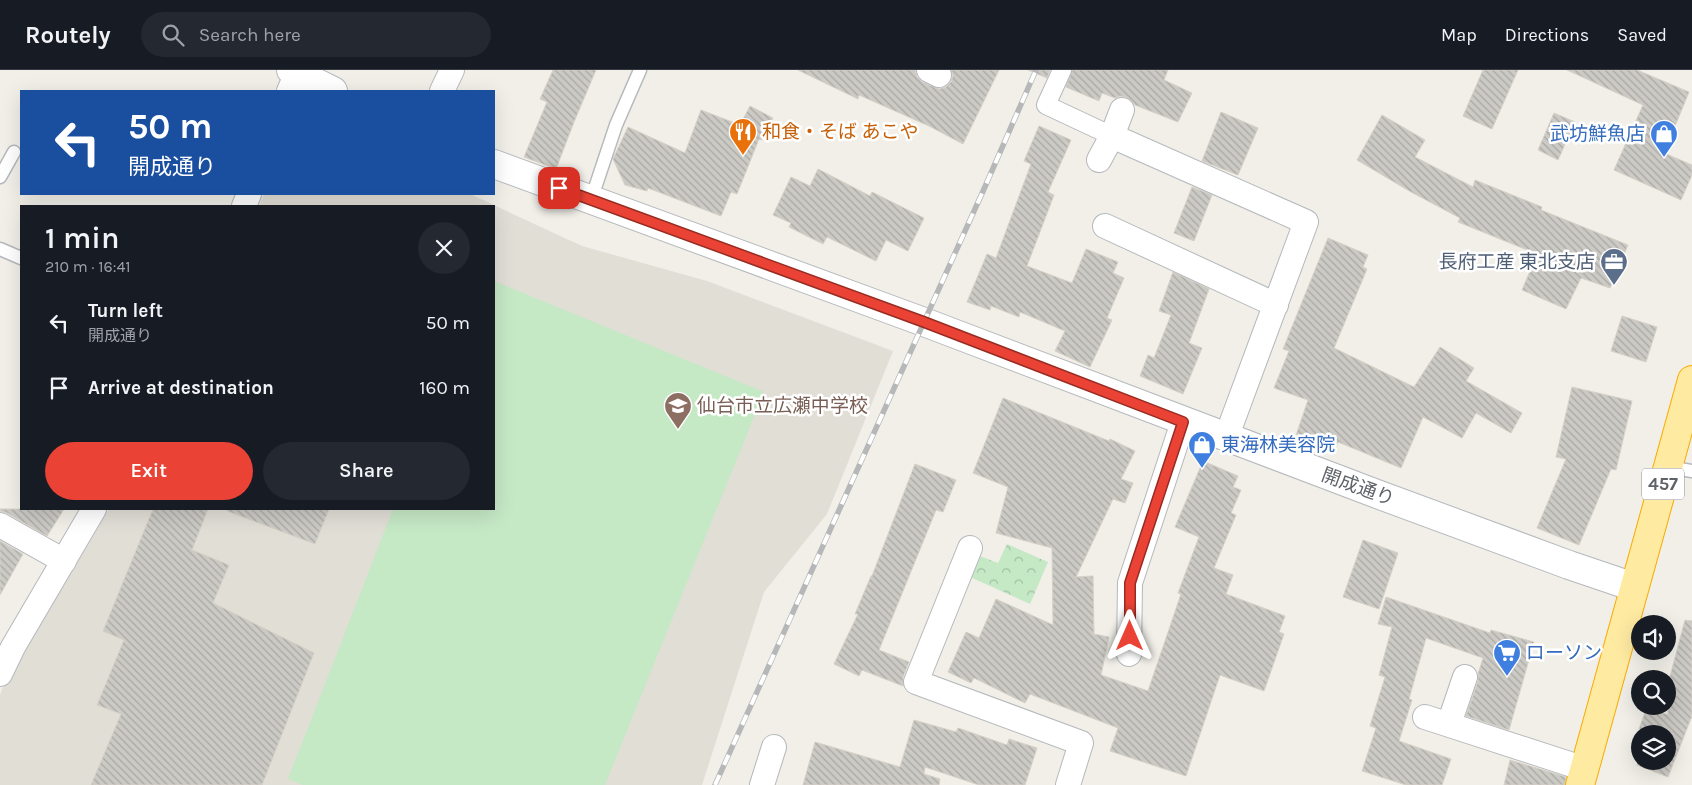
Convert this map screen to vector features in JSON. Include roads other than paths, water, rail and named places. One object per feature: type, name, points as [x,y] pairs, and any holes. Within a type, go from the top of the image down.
[{"type":"highway","name":"457","points":[[1583,777],[1634,587],[1680,469],[1692,380]]},
{"type":"street","points":[[442,90],[452,70]]},
{"type":"street","points":[[1062,70],[1046,105],[1306,222],[1226,438]]},
{"type":"street","points":[[292,78],[330,90]]},
{"type":"street","points":[[1099,160],[1112,136],[1122,110]]},
{"type":"street","name":"開成通り","points":[[495,164],[924,322],[1226,438],[1569,565],[1634,587]]},
{"type":"street","points":[[1105,226],[1276,305]]},
{"type":"street","points":[[1129,654],[1130,583],[1183,422]]},
{"type":"street","points":[[0,674],[13,647],[93,510]]},
{"type":"street","points":[[0,525],[64,562]]},
{"type":"street","points":[[970,548],[916,682],[1081,742],[1068,785]]},
{"type":"street","points":[[1448,724],[1465,677]]},
{"type":"street","points":[[1425,717],[1448,724],[1583,777]]},
{"type":"street","points":[[762,785],[774,747]]},
{"type":"lane","points":[[591,200],[616,125],[640,70]]},
{"type":"lane","points":[[0,177],[14,152]]},
{"type":"lane","points":[[0,249],[20,258]]},
{"type":"railway","points":[[715,785],[1036,70]]},
{"type":"place","name":"和食・そば あこや","points":[[743,156]]},
{"type":"place","name":"武坊鮮魚店","points":[[1664,158]]},
{"type":"place","name":"長府工産 東北支店","points":[[1614,286]]},
{"type":"place","name":"仙台市立広瀬中学校","points":[[678,430]]},
{"type":"place","name":"東海林美容院","points":[[1202,469]]},
{"type":"place","name":"ローソン","points":[[1507,677]]}]
